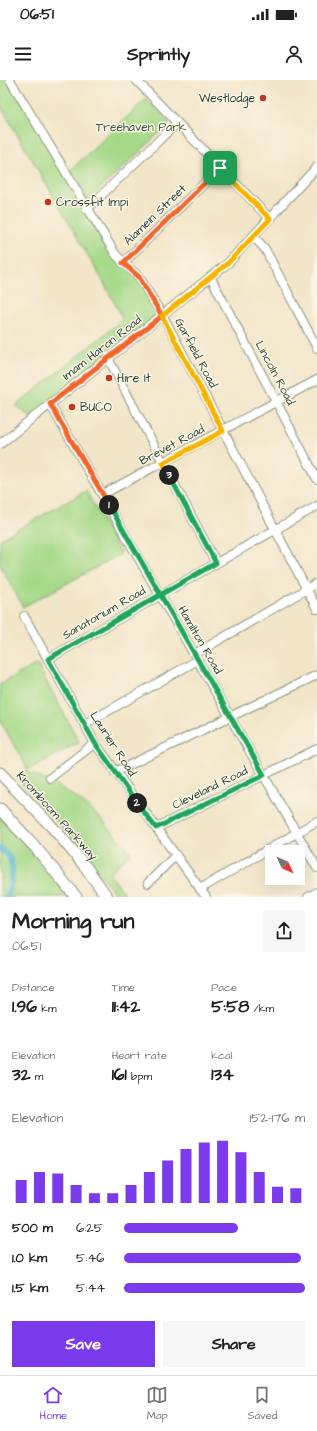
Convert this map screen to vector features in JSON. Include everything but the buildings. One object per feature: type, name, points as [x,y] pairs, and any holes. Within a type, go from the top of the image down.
[{"type":"highway","name":"Kromboom Parkway","points":[[0,773],[55,830],[85,866],[106,897]]},
{"type":"highway","points":[[0,809],[36,848],[76,897]]},
{"type":"street","name":"Garfield Road","points":[[10,80],[116,255],[139,277],[162,316],[317,609]]},
{"type":"street","points":[[136,80],[270,219]]},
{"type":"street","points":[[87,209],[177,123]]},
{"type":"street","name":"Imam Haron Road","points":[[0,444],[211,278],[254,237],[317,167]]},
{"type":"street","name":"Alamein Street","points":[[123,263],[220,168]]},
{"type":"street","points":[[254,237],[265,249],[317,348]]},
{"type":"street","name":"Lincoln Road","points":[[211,278],[317,479]]},
{"type":"street","points":[[108,358],[216,563]]},
{"type":"street","name":"Brevet Road","points":[[103,494],[316,381]]},
{"type":"street","name":"Hamilton Road","points":[[50,404],[317,868]]},
{"type":"street","name":"Sanatorium Road","points":[[48,659],[317,506]]},
{"type":"street","points":[[85,724],[317,583]]},
{"type":"street","name":"Laurier Road","points":[[24,616],[95,743],[206,897]]},
{"type":"street","points":[[116,772],[317,675]]},
{"type":"street","points":[[50,778],[95,743]]},
{"type":"street","name":"Cleveland Road","points":[[156,828],[317,749]]},
{"type":"street","points":[[200,889],[317,821]]},
{"type":"street","points":[[148,883],[176,855]]},
{"type":"street","points":[[308,897],[317,892]]},
{"type":"green space","points":[[0,80],[10,80],[116,255],[135,273],[163,316],[32,418],[16,406],[116,325],[121,319],[121,315],[103,281],[0,105]]},
{"type":"green space","name":"Treehaven Park","points":[[146,99],[170,123],[88,200],[70,171]]},
{"type":"green space","points":[[86,491],[121,554],[23,607],[0,565],[0,539]]},
{"type":"green space","points":[[37,664],[79,742],[28,770],[0,720],[0,684]]},
{"type":"green space","points":[[23,770],[54,784],[88,807],[131,853],[109,873],[127,897],[118,897],[67,833],[16,777]]},
{"type":"green space","points":[[0,816],[35,853],[71,897],[0,897]]},
{"type":"waterway","points":[[0,849],[6,853],[11,864],[12,878],[7,897]]},
{"type":"place","name":"Westlodge","points":[[263,98]]},
{"type":"place","name":"Crossfit Impi","points":[[48,202]]},
{"type":"place","name":"Hire It","points":[[109,378]]},
{"type":"place","name":"BUCO","points":[[72,407]]},
{"type":"route","points":[[220,168],[123,263],[143,282],[162,316],[50,404],[109,504],[160,595],[264,775],[156,828],[95,743],[48,659],[84,638],[160,595],[216,563],[163,463],[223,431],[162,316],[228,263],[270,219],[220,168]]}]
